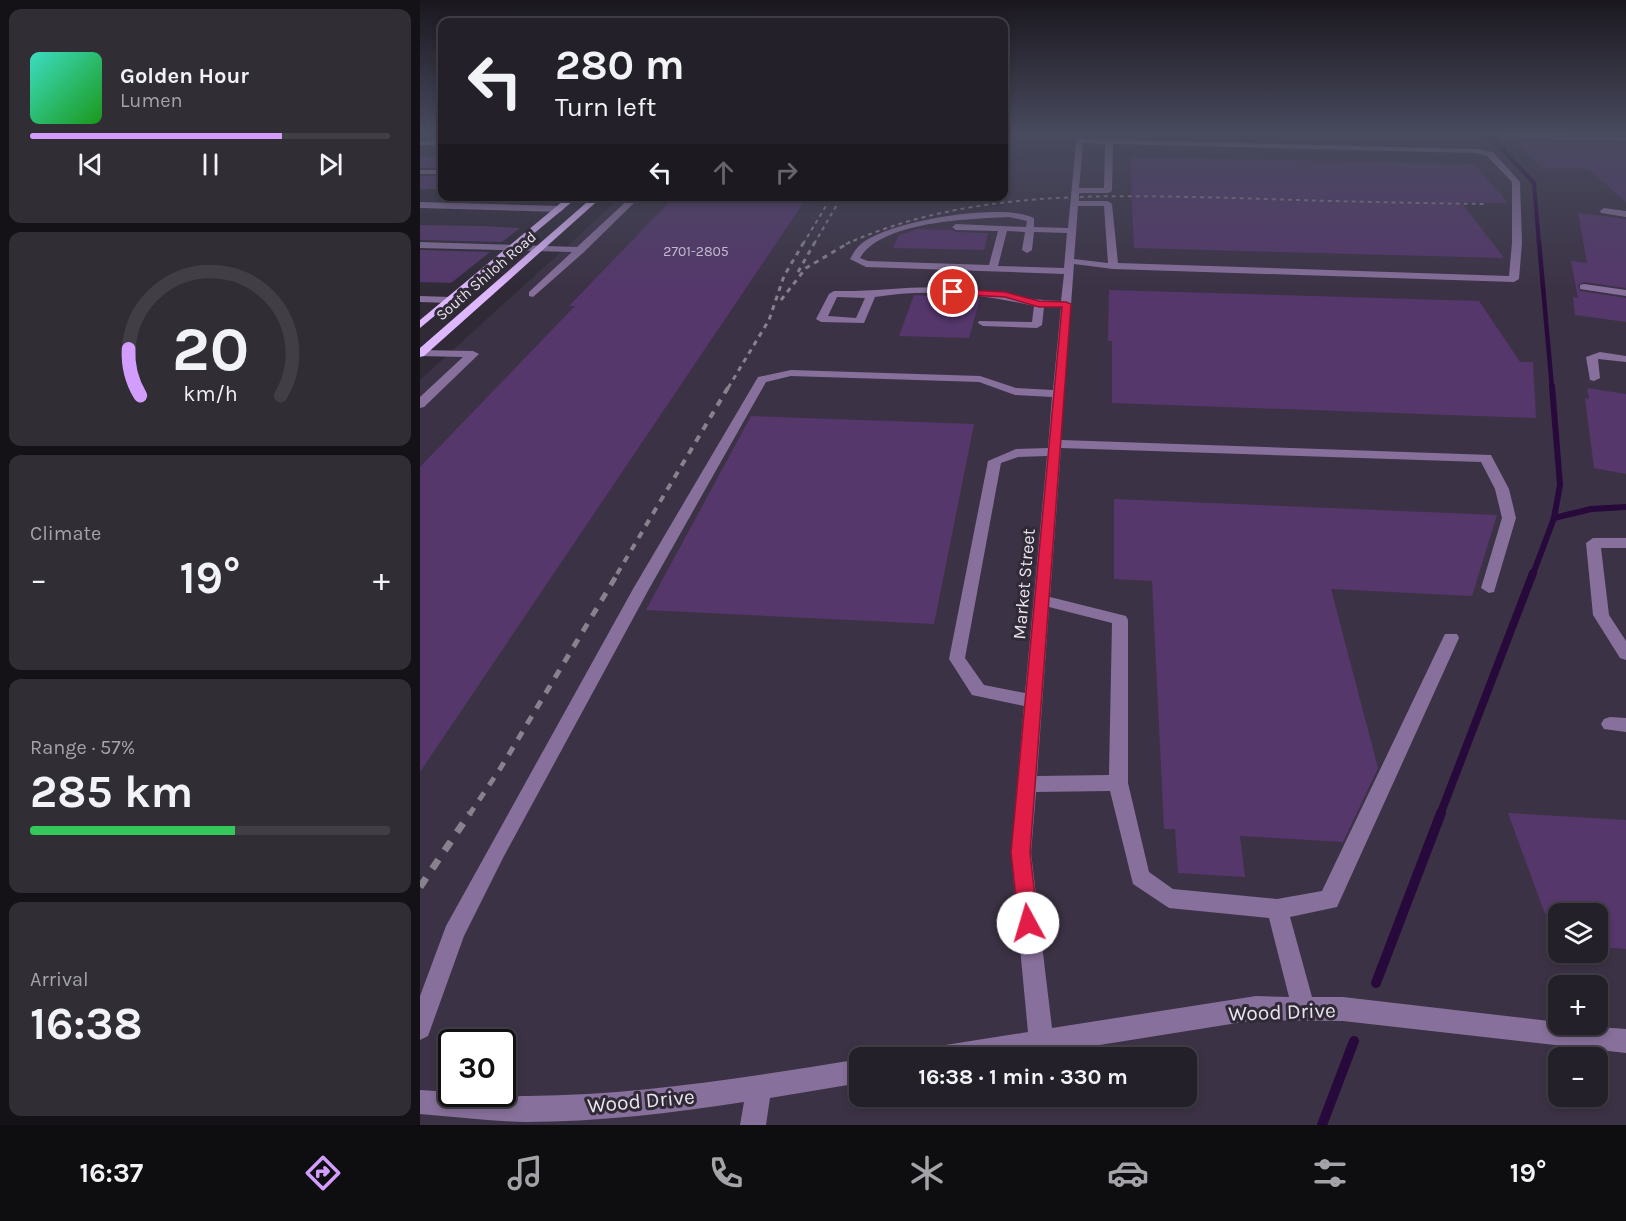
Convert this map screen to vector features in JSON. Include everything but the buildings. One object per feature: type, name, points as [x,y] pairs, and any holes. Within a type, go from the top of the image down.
[{"type":"main road","name":"South Shiloh Road","points":[[420,325],[569,201]]},
{"type":"main road","name":"South Shiloh Road","points":[[420,353],[593,201]]},
{"type":"street","name":"Market Street","points":[[1041,1040],[1021,853],[1076,184]]},
{"type":"street","points":[[1075,197],[1108,191],[1108,184]]},
{"type":"street","points":[[1027,250],[1031,220],[1009,214],[899,228],[865,244],[855,259],[866,264],[993,268],[1113,266],[1514,279],[1517,243],[1516,184]]},
{"type":"street","points":[[1075,197],[1108,204],[1113,266]]},
{"type":"street","points":[[533,294],[632,201]]},
{"type":"street","points":[[420,205],[560,209]]},
{"type":"street","points":[[1604,211],[1626,214]]},
{"type":"street","points":[[914,225],[1073,231]]},
{"type":"street","points":[[993,268],[1003,228]]},
{"type":"street","points":[[420,245],[581,250]]},
{"type":"street","points":[[1584,287],[1626,293]]},
{"type":"street","points":[[871,295],[860,321],[821,319],[834,294],[871,295],[890,290],[1005,295],[1039,304],[1066,304]]},
{"type":"street","points":[[420,299],[450,300]]},
{"type":"street","points":[[983,323],[1037,325],[1039,304]]},
{"type":"street","points":[[420,353],[473,354],[420,404]]},
{"type":"street","points":[[1594,378],[1592,357],[1626,359]]},
{"type":"street","points":[[420,1028],[454,933],[641,589],[762,379],[791,373],[980,380],[1015,391],[1059,394]]},
{"type":"street","points":[[1033,701],[978,690],[957,659],[995,460],[1016,453],[1055,448],[1486,458],[1502,489],[1509,518],[1489,588]]},
{"type":"street","points":[[1626,543],[1593,543],[1601,615],[1626,654]]},
{"type":"street","points":[[1042,600],[1120,620],[1118,783],[1140,877],[1169,898],[1277,909],[1329,900],[1451,638]]},
{"type":"street","points":[[1026,784],[1118,783]]},
{"type":"street","points":[[1277,909],[1303,1008]]},
{"type":"street","name":"Wood Drive","points":[[1001,1047],[1256,1008],[1343,1009],[1626,1041]]},
{"type":"street","name":"Wood Drive","points":[[420,1102],[524,1109],[628,1105],[759,1088],[849,1073]]},
{"type":"street","points":[[753,1125],[759,1088]]},
{"type":"shaded area","points":[[1008,184],[1626,184],[1626,1125],[420,1125],[420,380],[617,201],[1008,201]]},
{"type":"waterway","points":[[1534,184],[1539,244]]},
{"type":"waterway","points":[[1539,242],[1552,388]]},
{"type":"waterway","points":[[1552,386],[1560,485],[1554,518]]},
{"type":"waterway","points":[[1554,518],[1591,509],[1626,507]]},
{"type":"waterway","points":[[1533,574],[1554,518]]},
{"type":"waterway","points":[[1440,815],[1533,573]]},
{"type":"waterway","points":[[1376,983],[1441,813]]},
{"type":"waterway","points":[[1322,1125],[1354,1041]]},
{"type":"railway","points":[[848,243],[893,226],[940,213],[989,204],[1038,199],[1137,196],[1487,204]]},
{"type":"railway","points":[[803,244],[829,201]]},
{"type":"railway","points":[[814,244],[839,201]]},
{"type":"railway","points":[[728,388],[769,320],[784,276],[804,242]]},
{"type":"railway","points":[[798,272],[815,242]]},
{"type":"railway","points":[[781,300],[806,268],[848,243]]},
{"type":"railway","points":[[617,574],[729,386]]},
{"type":"railway","points":[[469,815],[500,769],[618,573]]},
{"type":"railway","points":[[420,887],[470,813]]},
{"type":"route","points":[[953,292],[1005,295],[1039,304],[1066,304],[1021,853],[1028,923]]}]
